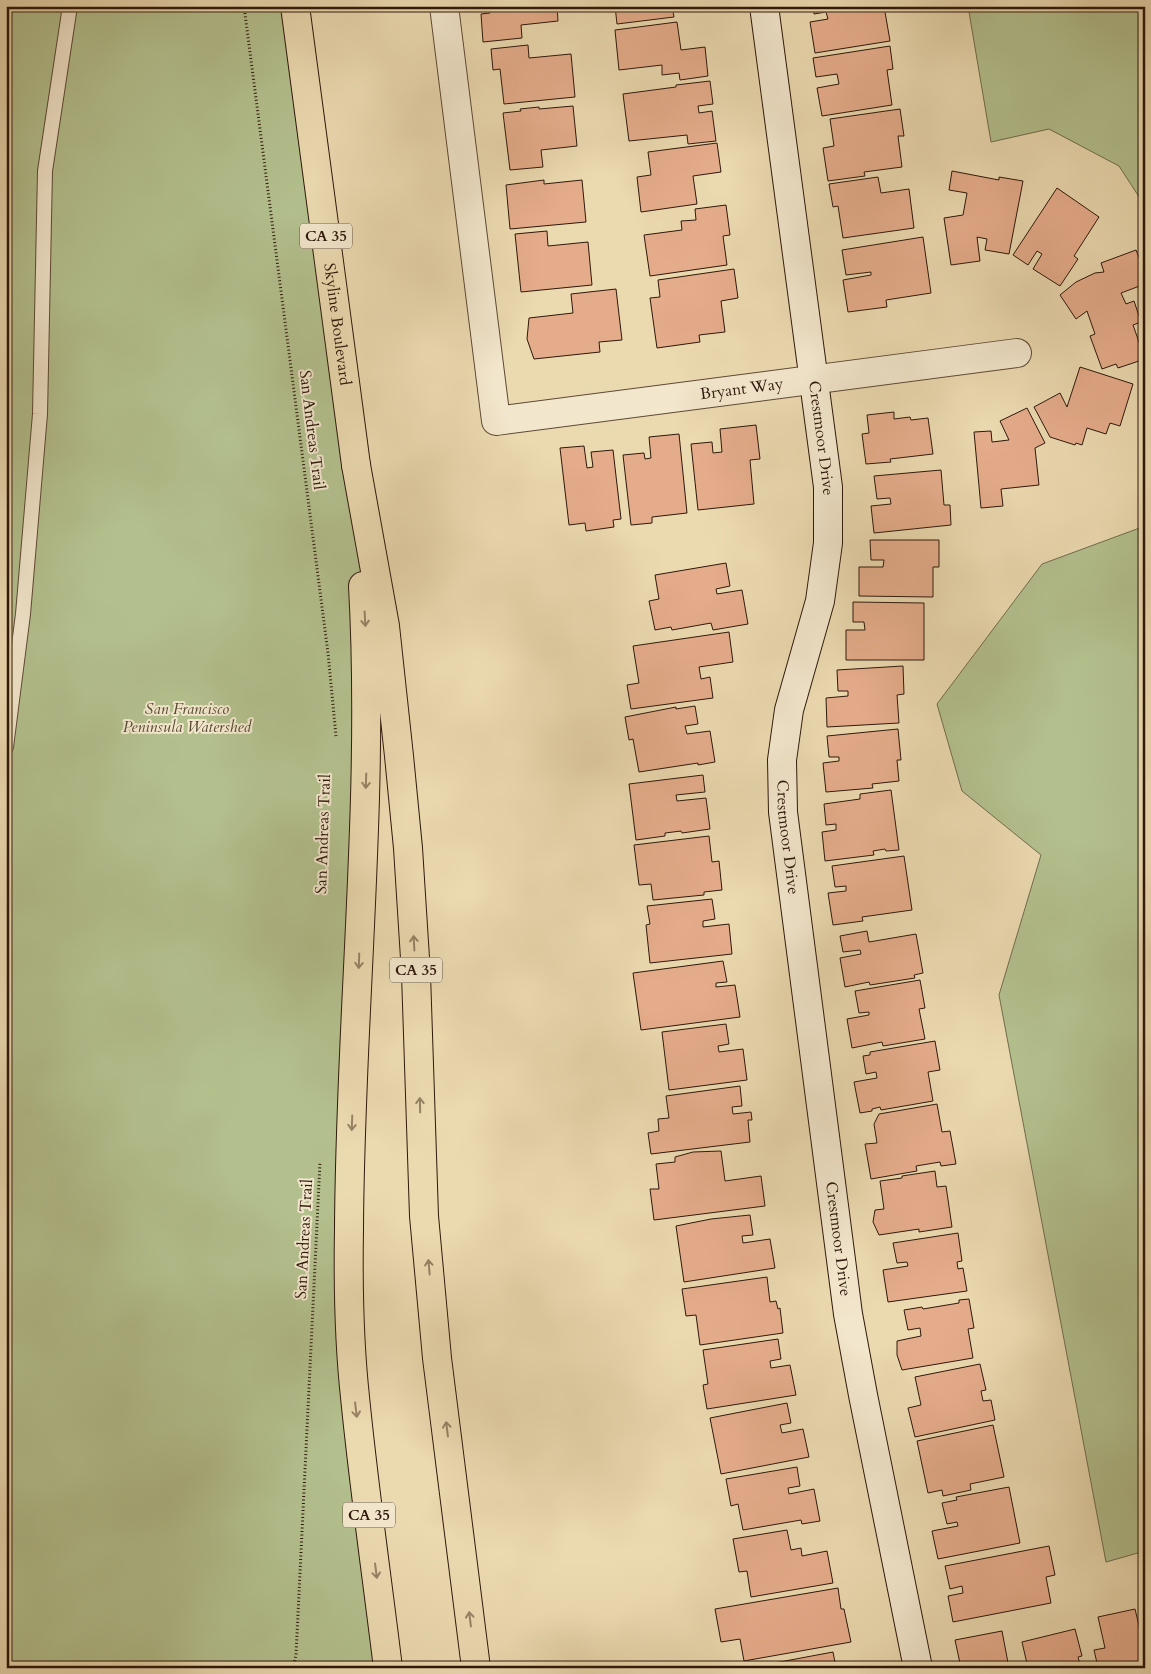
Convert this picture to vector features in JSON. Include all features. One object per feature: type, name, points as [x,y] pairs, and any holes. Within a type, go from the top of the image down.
[{"type":"main road","name":"Skyline Boulevard","points":[[295,6],[356,465]]},
{"type":"main road","name":"CA 35","points":[[356,465],[366,629],[368,712],[350,1178],[349,1297],[355,1397],[388,1668]]},
{"type":"main road","name":"CA 35","points":[[356,465],[385,626],[400,764],[415,967],[424,1216],[437,1358],[476,1668]]},
{"type":"street","name":"Bryant Way","points":[[444,6],[496,421],[1016,353]]},
{"type":"street","name":"Crestmoor Drive","points":[[764,6],[828,487],[828,543],[820,600],[789,710],[782,760],[783,812],[848,1314],[862,1396],[918,1668]]},
{"type":"lane","points":[[6,747],[23,614],[40,414],[46,171],[70,6]]},
{"type":"path","name":"San Andreas Trail","points":[[244,6],[328,653],[336,743]]},
{"type":"path","name":"San Andreas Trail","points":[[293,1668],[296,1655],[320,1160]]},
{"type":"green space","name":"San Francisco Peninsula Watershed","points":[[6,6],[295,6],[356,465],[366,629],[350,1161],[388,1668],[6,1668]]},
{"type":"green space","points":[[968,6],[1145,6],[1145,206],[1119,166],[1049,129],[991,142]]},
{"type":"green space","points":[[1145,526],[1145,1551],[1106,1562],[999,995],[1041,855],[962,791],[937,704],[1042,564]]},
{"type":"building","points":[[489,6],[557,6],[558,21],[521,25],[522,38],[483,42],[481,14],[490,13]]},
{"type":"building","points":[[615,6],[672,6],[674,17],[617,24]]},
{"type":"building","points":[[813,6],[884,6],[890,41],[815,53],[810,22],[828,19],[826,12],[814,14]]},
{"type":"building","points":[[677,22],[681,50],[705,47],[708,76],[680,80],[679,73],[662,75],[662,65],[619,70],[615,30]]},
{"type":"building","points":[[528,45],[529,58],[571,54],[575,97],[504,104],[500,69],[493,70],[491,49]]},
{"type":"building","points":[[890,46],[893,69],[887,70],[892,105],[822,116],[817,88],[839,84],[837,74],[816,77],[813,58]]},
{"type":"building","points":[[710,81],[713,104],[698,106],[699,113],[712,111],[716,141],[688,144],[687,135],[629,141],[623,94]]},
{"type":"building","points":[[573,106],[577,146],[541,150],[543,167],[510,170],[503,113],[539,107],[539,109]]},
{"type":"building","points":[[900,109],[904,136],[898,136],[902,167],[864,172],[865,176],[828,181],[823,148],[834,146],[830,119]]},
{"type":"building","points":[[717,143],[721,172],[693,176],[697,204],[641,212],[637,177],[651,175],[648,152]]},
{"type":"building","points":[[952,171],[999,180],[999,177],[1023,181],[1009,254],[985,250],[987,239],[977,237],[980,261],[951,265],[944,218],[963,215],[967,193],[949,190]]},
{"type":"building","points":[[878,177],[881,193],[909,189],[914,228],[843,238],[838,206],[833,207],[829,184]]},
{"type":"building","points":[[544,180],[544,184],[582,180],[586,222],[510,229],[506,185]]},
{"type":"building","points":[[1057,188],[1099,217],[1074,256],[1078,259],[1060,286],[1033,269],[1042,254],[1037,251],[1028,265],[1013,255]]},
{"type":"building","points":[[726,205],[730,235],[723,236],[727,265],[650,276],[644,235],[682,230],[681,221],[696,220],[695,209]]},
{"type":"building","points":[[547,231],[548,246],[588,242],[592,285],[521,292],[515,234]]},
{"type":"building","points":[[923,237],[931,293],[886,300],[887,307],[848,312],[843,280],[871,275],[871,272],[846,275],[842,250]]},
{"type":"building","points":[[1136,250],[1145,273],[1145,284],[1121,293],[1126,304],[1134,301],[1141,322],[1133,325],[1145,359],[1118,368],[1116,364],[1102,369],[1090,336],[1095,334],[1087,311],[1076,319],[1060,295],[1076,282],[1095,273],[1104,272],[1101,263]]},
{"type":"building","points":[[734,269],[738,298],[721,301],[725,332],[699,335],[700,342],[657,348],[650,298],[660,297],[658,280]]},
{"type":"building","points":[[616,289],[622,340],[599,342],[600,352],[534,359],[527,339],[529,318],[573,313],[571,294]]},
{"type":"building","points":[[1080,367],[1133,384],[1120,426],[1110,423],[1106,434],[1087,428],[1082,445],[1076,443],[1075,445],[1050,437],[1034,407],[1060,393],[1067,407]]},
{"type":"building","points":[[1027,408],[1045,443],[1035,448],[1039,485],[1001,489],[1003,506],[981,508],[974,432],[991,431],[992,442],[1009,440],[1000,421]]},
{"type":"building","points":[[894,412],[894,419],[910,417],[911,420],[928,418],[933,454],[890,459],[891,462],[866,464],[862,434],[869,433],[867,415]]},
{"type":"building","points":[[756,425],[760,459],[750,460],[754,504],[698,510],[691,444],[712,442],[713,453],[722,452],[720,429]]},
{"type":"building","points":[[679,434],[687,513],[652,517],[652,523],[631,525],[623,455],[644,453],[645,459],[651,458],[649,437]]},
{"type":"building","points":[[584,446],[587,468],[593,467],[591,452],[613,450],[621,519],[613,520],[614,527],[586,531],[585,523],[569,525],[560,448]]},
{"type":"building","points":[[941,470],[944,505],[950,505],[951,525],[874,533],[871,506],[891,504],[890,498],[877,499],[874,476]]},
{"type":"building","points":[[870,540],[939,540],[939,567],[933,567],[933,597],[859,596],[859,567],[883,567],[884,560],[871,560]]},
{"type":"building","points":[[726,563],[730,586],[716,589],[717,594],[742,590],[748,624],[713,630],[711,623],[672,630],[671,627],[655,630],[649,601],[659,599],[655,575]]},
{"type":"building","points":[[853,602],[924,603],[924,660],[846,660],[846,630],[865,630],[864,622],[853,622]]},
{"type":"building","points":[[729,632],[733,662],[699,667],[701,679],[710,677],[713,698],[631,709],[627,685],[639,683],[633,646]]},
{"type":"building","points":[[903,666],[904,694],[897,695],[899,723],[827,727],[826,698],[848,696],[848,691],[838,691],[837,670]]},
{"type":"building","points":[[695,706],[698,724],[685,726],[687,734],[710,731],[715,762],[639,772],[633,739],[629,740],[625,717],[676,707],[676,709]]},
{"type":"building","points":[[898,729],[901,760],[897,760],[899,781],[872,784],[873,788],[826,792],[823,763],[839,761],[839,757],[829,757],[827,736]]},
{"type":"building","points":[[703,775],[705,792],[676,795],[677,801],[706,798],[710,829],[682,833],[681,831],[665,833],[665,836],[636,840],[629,784]]},
{"type":"building","points":[[891,790],[899,850],[886,851],[885,849],[873,851],[874,855],[825,861],[822,832],[836,830],[836,824],[826,825],[824,804],[860,799],[860,794]]},
{"type":"building","points":[[709,836],[712,862],[719,861],[722,890],[704,892],[704,895],[653,900],[651,884],[639,885],[634,845]]},
{"type":"building","points":[[904,856],[912,910],[862,917],[863,921],[833,925],[828,893],[846,891],[846,886],[835,887],[832,866]]},
{"type":"building","points":[[712,899],[715,919],[703,921],[703,927],[729,924],[732,954],[650,963],[646,925],[650,924],[647,906]]},
{"type":"building","points":[[867,931],[869,942],[916,934],[923,973],[914,975],[915,978],[870,985],[869,982],[845,987],[840,958],[861,954],[860,950],[843,952],[840,936]]},
{"type":"building","points":[[723,961],[727,982],[716,983],[716,987],[735,985],[740,1017],[641,1030],[633,973]]},
{"type":"building","points":[[920,980],[925,1008],[919,1009],[925,1039],[883,1046],[882,1042],[852,1048],[847,1019],[869,1015],[869,1012],[859,1013],[855,991]]},
{"type":"building","points":[[726,1024],[729,1044],[718,1046],[719,1052],[743,1049],[747,1080],[669,1090],[662,1032]]},
{"type":"building","points":[[935,1041],[940,1070],[928,1072],[933,1101],[881,1110],[880,1107],[872,1109],[872,1111],[860,1113],[854,1082],[877,1078],[876,1072],[866,1074],[863,1056],[870,1055],[870,1052]]},
{"type":"building","points":[[740,1086],[742,1106],[732,1107],[733,1114],[751,1112],[752,1120],[748,1120],[750,1142],[651,1154],[648,1133],[659,1131],[658,1119],[669,1118],[666,1096]]},
{"type":"building","points":[[937,1104],[942,1132],[950,1131],[956,1164],[941,1166],[940,1162],[916,1166],[917,1171],[871,1179],[865,1144],[877,1143],[874,1124],[879,1114]]},
{"type":"building","points":[[721,1151],[725,1181],[761,1176],[765,1206],[654,1220],[650,1189],[659,1189],[656,1164],[675,1162],[675,1157],[693,1152]]},
{"type":"building","points":[[935,1171],[937,1187],[946,1186],[952,1227],[919,1232],[919,1229],[879,1235],[873,1222],[875,1210],[884,1209],[880,1181]]},
{"type":"building","points":[[750,1215],[753,1235],[742,1236],[743,1243],[770,1239],[775,1268],[684,1282],[676,1226],[711,1219]]},
{"type":"building","points":[[958,1233],[962,1261],[957,1262],[958,1269],[963,1268],[967,1291],[888,1302],[883,1270],[908,1266],[907,1262],[897,1263],[893,1243]]},
{"type":"building","points":[[767,1277],[770,1302],[776,1301],[778,1309],[780,1308],[783,1333],[700,1345],[696,1315],[686,1316],[682,1289]]},
{"type":"building","points":[[969,1299],[974,1328],[968,1329],[973,1358],[902,1370],[897,1355],[897,1341],[921,1336],[920,1328],[908,1330],[904,1310],[959,1303],[959,1300]]},
{"type":"building","points":[[778,1339],[781,1359],[770,1361],[771,1368],[790,1365],[796,1395],[707,1409],[703,1385],[708,1384],[703,1350]]},
{"type":"building","points":[[980,1364],[986,1390],[981,1391],[983,1401],[991,1400],[995,1420],[915,1437],[908,1408],[921,1405],[915,1377]]},
{"type":"building","points":[[787,1403],[791,1423],[780,1425],[782,1433],[803,1429],[809,1457],[721,1474],[710,1418]]},
{"type":"building","points":[[993,1425],[1004,1477],[970,1484],[971,1490],[943,1496],[942,1490],[928,1493],[917,1441]]},
{"type":"building","points":[[797,1467],[800,1486],[788,1488],[789,1494],[814,1489],[820,1521],[802,1524],[801,1520],[743,1530],[738,1504],[731,1506],[726,1479]]},
{"type":"building","points":[[1009,1487],[1020,1543],[938,1559],[932,1531],[958,1526],[957,1522],[947,1524],[942,1503],[957,1500],[956,1497]]},
{"type":"building","points":[[787,1530],[791,1550],[801,1548],[802,1556],[827,1551],[833,1583],[751,1597],[747,1571],[739,1572],[733,1539]]},
{"type":"building","points":[[1049,1546],[1055,1575],[1046,1577],[1051,1603],[953,1622],[948,1596],[963,1593],[962,1586],[950,1589],[945,1566]]},
{"type":"building","points":[[838,1588],[841,1609],[844,1609],[851,1642],[744,1661],[740,1639],[721,1642],[715,1609]]},
{"type":"building","points":[[1135,1609],[1145,1651],[1145,1668],[1089,1668],[1088,1665],[1097,1663],[1094,1650],[1105,1648],[1098,1617]]},
{"type":"building","points":[[1075,1629],[1082,1656],[1078,1657],[1081,1668],[1028,1668],[1022,1642]]},
{"type":"building","points":[[1002,1631],[1009,1668],[961,1668],[955,1640]]},
{"type":"building","points":[[833,1652],[836,1668],[753,1668],[753,1667]]}]
